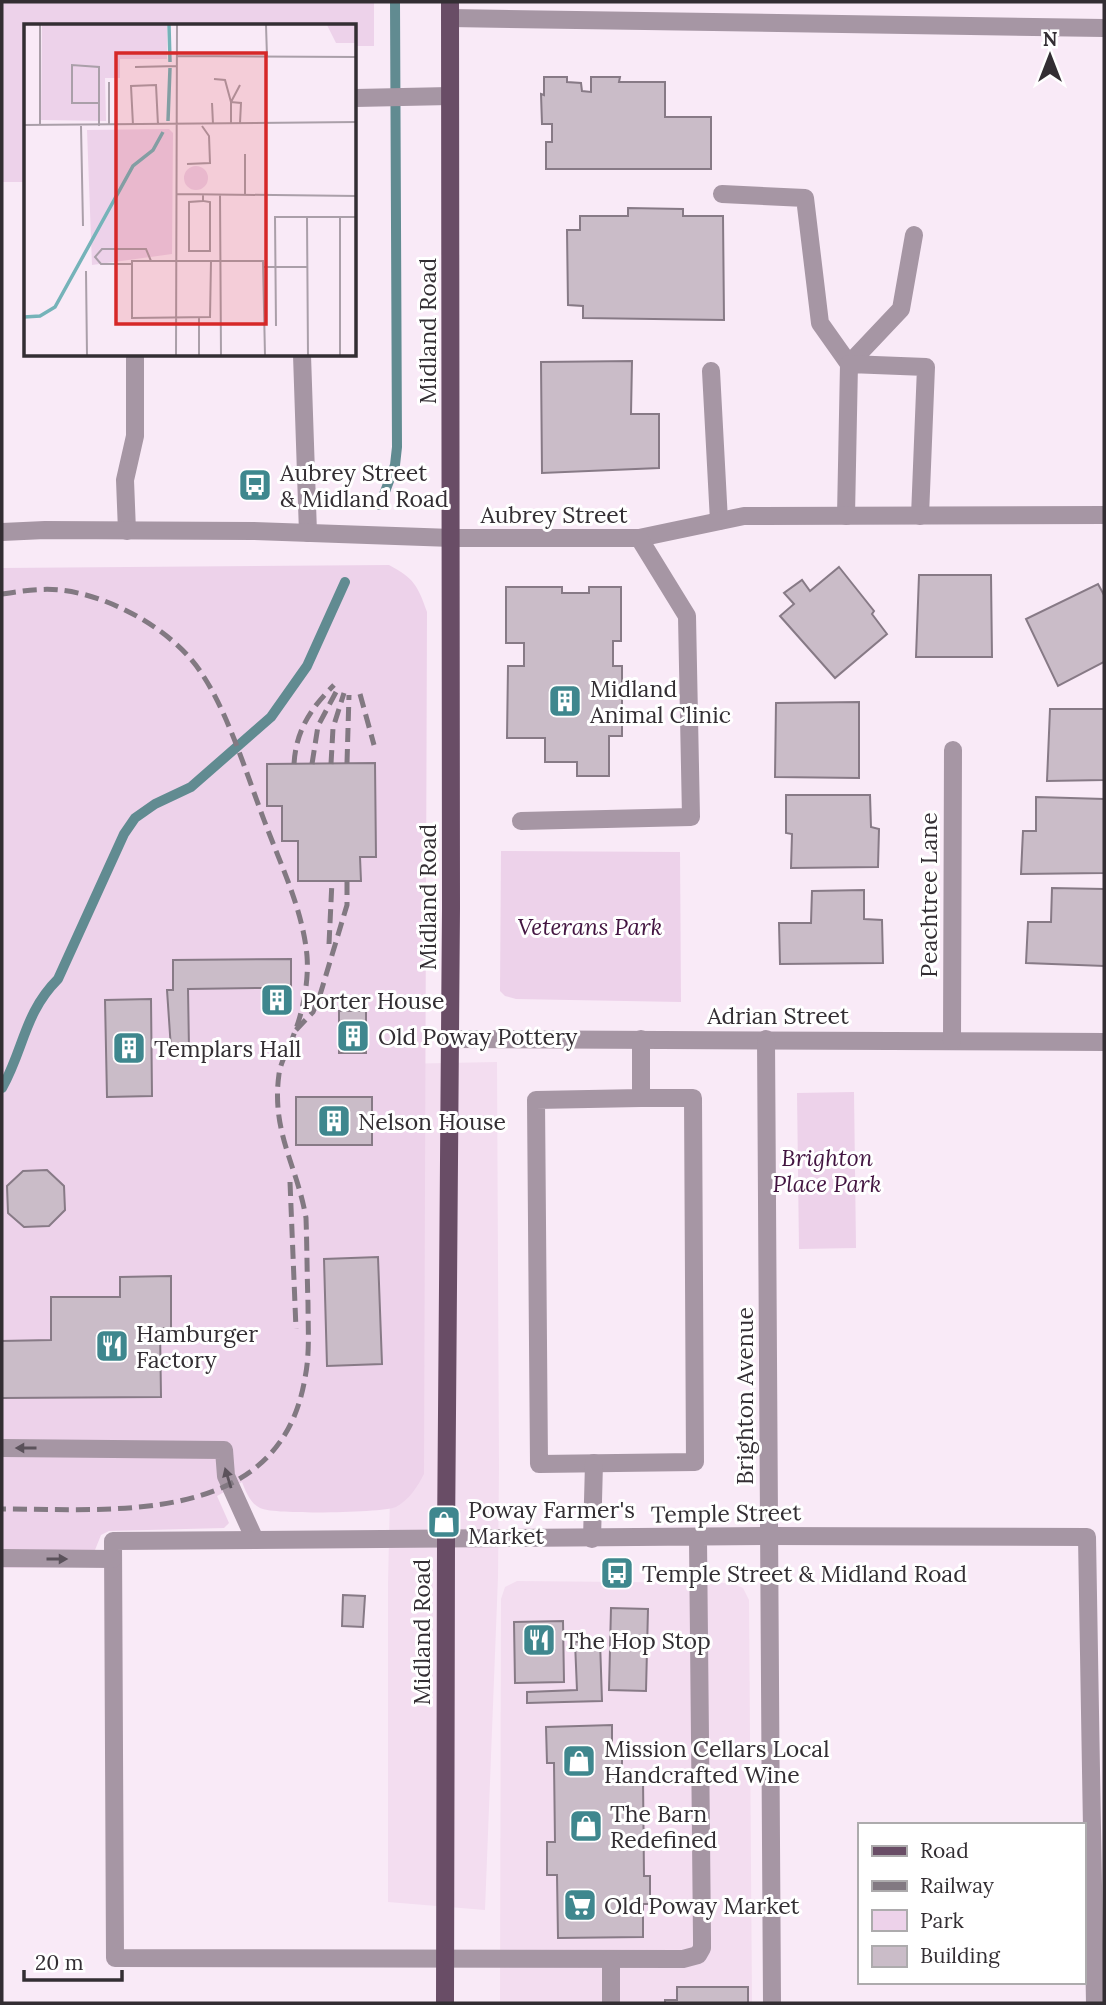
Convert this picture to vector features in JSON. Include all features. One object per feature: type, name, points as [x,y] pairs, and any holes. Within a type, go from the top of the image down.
[{"type":"main road","name":"Midland Road","points":[[445,2003],[451,1040],[450,10]]},
{"type":"street","points":[[450,10],[1104,28]]},
{"type":"street","points":[[359,98],[450,96]]},
{"type":"street","points":[[722,194],[805,198],[820,323],[849,364],[846,516]]},
{"type":"street","points":[[849,364],[901,309],[914,235]]},
{"type":"street","points":[[127,531],[125,480],[135,436],[135,357]]},
{"type":"street","points":[[302,357],[308,533]]},
{"type":"street","points":[[849,364],[926,367],[920,516]]},
{"type":"street","points":[[711,371],[719,521]]},
{"type":"street","name":"Aubrey Street","points":[[2,532],[127,531],[452,538],[639,538],[744,516],[1104,514]]},
{"type":"street","points":[[521,821],[691,817],[687,616],[639,538]]},
{"type":"street","name":"Peachtree Lane","points":[[952,1041],[953,750]]},
{"type":"street","name":"Adrian Street","points":[[451,1040],[1104,1042]]},
{"type":"street","points":[[641,1040],[641,1098]]},
{"type":"street","name":"Brighton Avenue","points":[[766,1040],[772,2003]]},
{"type":"street","points":[[641,1098],[693,1098],[695,1462],[539,1464],[536,1100],[641,1098]]},
{"type":"street","points":[[2,1448],[224,1450],[226,1476],[256,1540]]},
{"type":"street","points":[[592,1539],[594,1463]]},
{"type":"street","name":"Temple Street","points":[[2,1559],[256,1540],[769,1536],[1087,1537],[1096,1581]]},
{"type":"street","points":[[113,1550],[115,1958],[691,1958],[698,1955],[702,1948],[698,1538]]},
{"type":"street","points":[[1095,2003],[1096,1581]]},
{"type":"street","points":[[611,1959],[611,2003]]},
{"type":"shaded area","name":"Poway Farmer's Market","points":[[497,1062],[498,1577],[485,1910],[388,1902],[388,1584],[396,1064]]},
{"type":"shaded area","points":[[517,1581],[732,1583],[743,1588],[749,1600],[752,2003],[500,2003],[501,1599],[505,1587]]},
{"type":"green space","points":[[2,2],[374,2],[374,46],[357,46],[357,24],[24,24],[24,182],[2,182]]},
{"type":"green space","points":[[389,565],[414,584],[427,612],[424,1474],[413,1492],[396,1507],[350,1512],[284,1512],[260,1508],[251,1500],[242,1482],[217,1496],[229,1523],[224,1528],[109,1531],[101,1535],[95,1550],[88,1551],[88,1567],[2,1568],[2,568]]},
{"type":"green space","name":"Veterans Park","points":[[501,851],[680,852],[681,1002],[516,999],[505,996],[500,991]]},
{"type":"green space","name":"Brighton Place Park","points":[[854,1092],[856,1248],[799,1249],[797,1093]]},
{"type":"building","points":[[544,77],[567,77],[567,82],[581,83],[582,91],[591,92],[591,77],[620,77],[619,82],[665,82],[665,117],[711,117],[711,169],[546,169],[546,142],[552,142],[552,124],[542,124],[541,94],[544,95]]},
{"type":"building","points":[[628,208],[683,209],[683,216],[723,216],[724,320],[583,318],[583,306],[568,305],[567,230],[580,230],[580,216],[628,216]]},
{"type":"building","points":[[632,361],[631,414],[659,414],[659,468],[542,473],[541,362]]},
{"type":"building","points":[[839,567],[874,611],[872,614],[887,634],[835,678],[780,616],[794,604],[784,593],[802,580],[810,591]]},
{"type":"building","points":[[919,575],[991,575],[992,657],[916,657]]},
{"type":"building","points":[[1098,584],[1104,595],[1104,662],[1058,686],[1026,619]]},
{"type":"building","name":"Midland Animal Clinic","points":[[506,587],[562,587],[562,593],[589,593],[589,587],[621,587],[621,641],[613,641],[613,666],[622,666],[622,736],[609,736],[609,776],[577,776],[577,762],[545,762],[545,738],[507,738],[508,666],[524,666],[524,643],[506,643]]},
{"type":"building","points":[[859,702],[859,778],[775,777],[776,703]]},
{"type":"building","points":[[1050,709],[1104,709],[1104,780],[1047,781]]},
{"type":"building","points":[[375,763],[376,857],[360,857],[361,881],[298,881],[298,841],[282,841],[282,806],[267,806],[267,764]]},
{"type":"building","points":[[786,795],[870,795],[871,827],[879,829],[878,867],[791,868],[792,834],[786,833]]},
{"type":"building","points":[[1036,797],[1104,799],[1104,873],[1021,874],[1023,831],[1036,831]]},
{"type":"building","points":[[1052,888],[1104,889],[1104,966],[1026,963],[1028,922],[1051,922]]},
{"type":"building","points":[[864,890],[864,919],[882,920],[883,963],[780,964],[779,923],[811,923],[812,891]]},
{"type":"building","name":"Porter House","points":[[291,959],[291,1010],[263,1011],[263,988],[188,989],[189,1049],[171,1049],[167,990],[173,990],[173,960]]},
{"type":"building","name":"Templars Hall","points":[[151,999],[152,1096],[107,1097],[105,1000]]},
{"type":"building","name":"Old Poway Pottery","points":[[339,1011],[366,1011],[366,1053],[339,1053]]},
{"type":"building","name":"Nelson House","points":[[296,1097],[372,1097],[372,1145],[296,1145]]},
{"type":"building","points":[[47,1170],[64,1186],[65,1210],[49,1226],[24,1227],[8,1213],[7,1186],[23,1171]]},
{"type":"building","points":[[378,1257],[382,1364],[327,1366],[324,1259]]},
{"type":"building","points":[[171,1276],[171,1328],[160,1328],[161,1397],[2,1398],[2,1341],[51,1340],[51,1297],[120,1297],[120,1277]]},
{"type":"building","points":[[343,1595],[365,1596],[363,1627],[342,1626]]},
{"type":"building","points":[[611,1608],[648,1609],[646,1691],[609,1690]]},
{"type":"building","points":[[563,1621],[564,1682],[515,1683],[514,1622]]},
{"type":"building","points":[[600,1641],[602,1701],[527,1703],[527,1692],[577,1690],[575,1642]]},
{"type":"building","points":[[612,1725],[612,1754],[622,1753],[622,1779],[643,1778],[644,1876],[650,1876],[650,1904],[643,1904],[643,1937],[558,1938],[557,1875],[547,1875],[547,1842],[555,1842],[554,1763],[547,1763],[546,1727]]},
{"type":"building","points":[[677,1987],[748,1987],[748,2003],[665,2003],[665,2000],[677,2000]]},
{"type":"waterway","points":[[380,505],[395,465],[397,447],[395,2]]},
{"type":"waterway","points":[[2,1088],[31,1018],[58,979],[124,834],[135,818],[155,804],[191,787],[271,717],[307,666],[345,582]]},
{"type":"railway","points":[[2,594],[46,589],[79,593],[120,607],[140,618],[175,643],[190,658],[202,674],[229,725],[290,887],[305,939],[307,975],[303,1006],[280,1069],[277,1095],[282,1131],[306,1218],[308,1340],[305,1378],[289,1426],[263,1461],[228,1485],[186,1499],[141,1507],[2,1509]]},
{"type":"railway","points":[[294,764],[295,752],[306,720],[334,685]]},
{"type":"railway","points":[[312,764],[318,726],[336,692]]},
{"type":"railway","points":[[331,764],[333,728],[344,693]]},
{"type":"railway","points":[[360,694],[374,745]]},
{"type":"railway","points":[[347,763],[349,695]]},
{"type":"railway","points":[[329,944],[332,881]]},
{"type":"railway","points":[[296,1030],[313,1012],[320,995],[347,905],[347,881]]},
{"type":"railway","points":[[290,1182],[296,1329]]},
{"type":"place","name":"Aubrey Street & Midland Road","points":[[255,485]]},
{"type":"place","name":"Midland Animal Clinic","points":[[565,701]]},
{"type":"place","name":"Porter House","points":[[277,1000]]},
{"type":"place","name":"Old Poway Pottery","points":[[353,1036]]},
{"type":"place","name":"Templars Hall","points":[[129,1048]]},
{"type":"place","name":"Nelson House","points":[[334,1121]]},
{"type":"place","name":"Hamburger Factory","points":[[112,1346]]},
{"type":"place","name":"Poway Farmer's Market","points":[[444,1522]]},
{"type":"place","name":"Temple Street & Midland Road","points":[[617,1573]]},
{"type":"place","name":"The Hop Stop","points":[[539,1640]]},
{"type":"place","name":"Mission Cellars Local Handcrafted Wine","points":[[579,1761]]},
{"type":"place","name":"The Barn Redefined","points":[[586,1826]]},
{"type":"place","name":"Old Poway Market","points":[[580,1905]]}]
